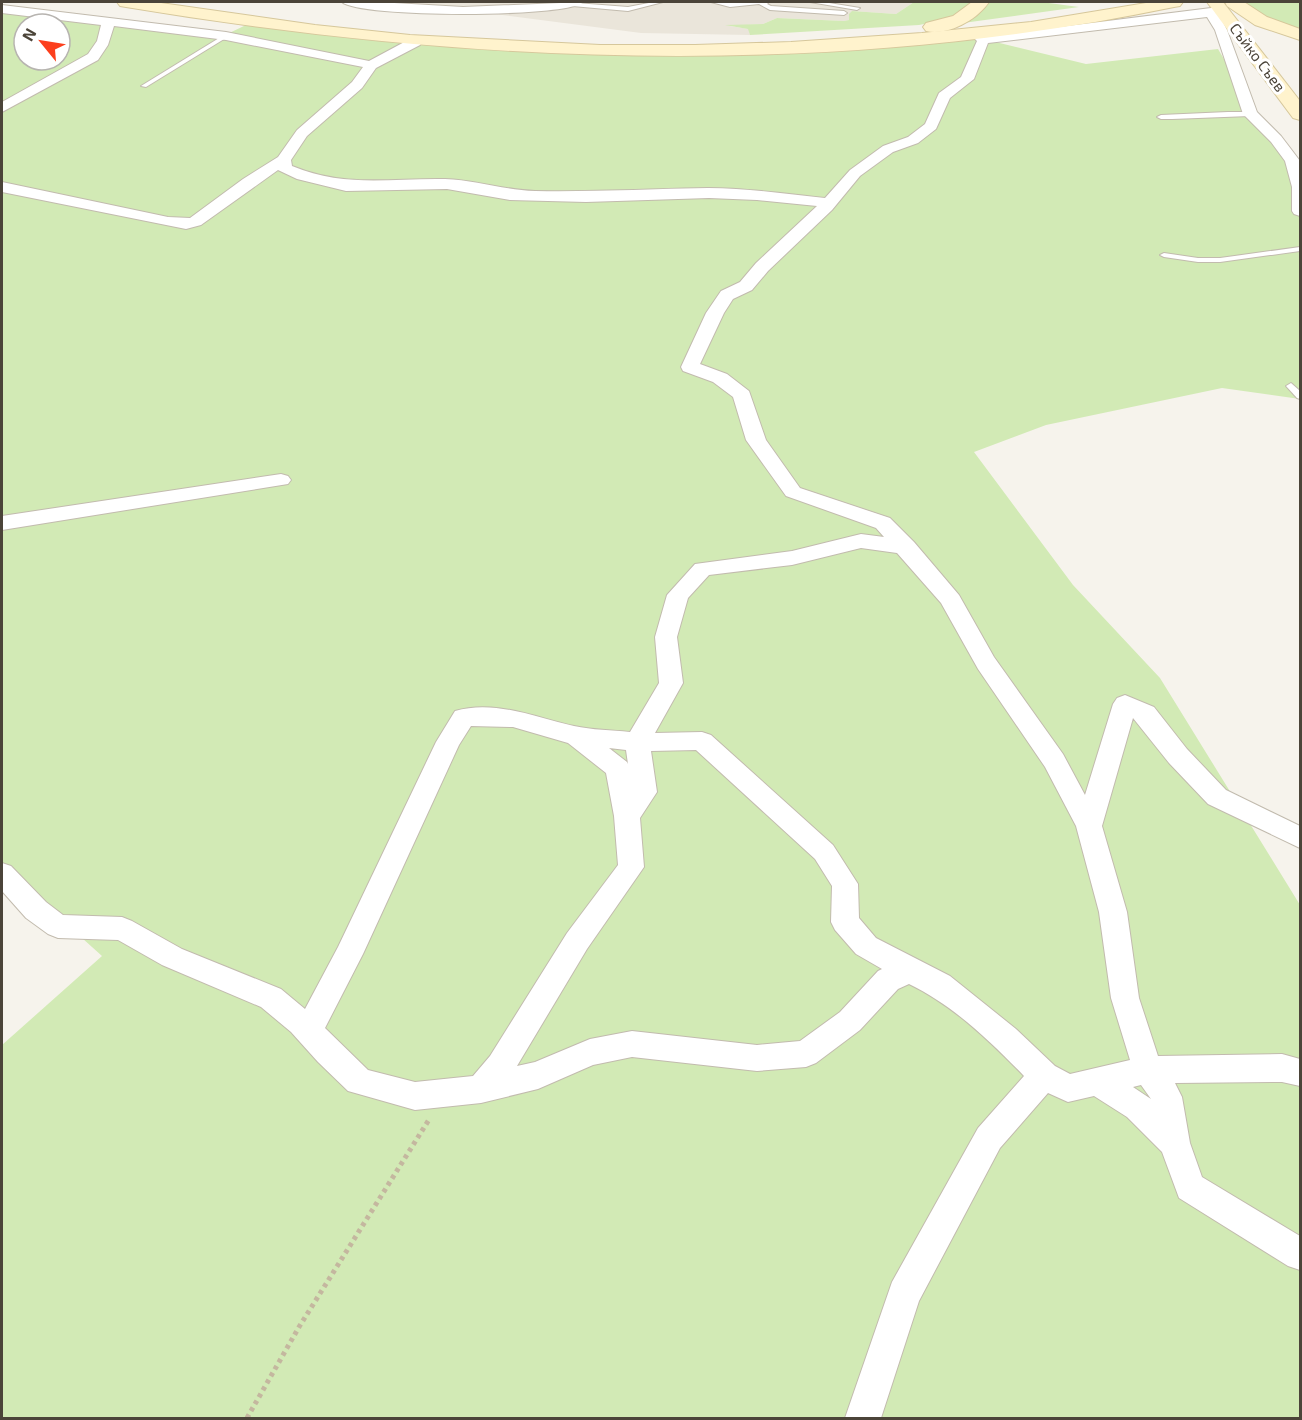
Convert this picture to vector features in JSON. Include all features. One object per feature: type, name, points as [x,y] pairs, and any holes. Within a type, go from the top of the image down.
[{"type":"main road","points":[[126,2],[264,24],[415,42],[579,50],[756,49],[980,37],[1171,2]]},
{"type":"main road","points":[[174,2],[346,27],[485,39],[673,43],[883,34],[987,25],[1133,2]]},
{"type":"main road","points":[[883,34],[951,23],[970,14],[980,2]]},
{"type":"main road","points":[[1074,4],[1133,2]]},
{"type":"main road","points":[[1223,5],[1261,21],[1298,44]]},
{"type":"main road","name":"Съйко Съев","points":[[1223,5],[1300,87]]},
{"type":"main road","points":[[1262,46],[1298,44]]},
{"type":"main road","name":"Съйко Съев","points":[[1262,46],[1300,114]]},
{"type":"street","points":[[348,2],[430,6],[469,12],[578,2]]},
{"type":"street","points":[[1300,211],[1300,187],[1292,161],[1276,139],[1250,114],[1221,30],[1223,5],[980,37],[974,65],[968,79],[944,96],[931,126],[913,140],[888,149],[855,173],[829,203],[762,267],[746,286],[727,295],[715,313],[690,367],[720,378],[742,395],[756,441],[793,492],[883,523],[906,546],[951,600],[986,663],[1054,761],[1089,826],[1113,912],[1125,998],[1148,1070],[1167,1097],[1174,1143],[1190,1187],[1300,1254]]},
{"type":"street","points":[[2,9],[226,36],[371,65]]},
{"type":"street","points":[[2,108],[93,57],[99,50],[108,23]]},
{"type":"street","points":[[2,187],[186,224],[201,219],[248,182],[282,160],[302,133],[357,85],[371,65],[415,42]]},
{"type":"street","points":[[282,160],[285,169],[302,176],[346,186],[447,184],[510,195],[586,197],[709,193],[758,195],[829,203]]},
{"type":"street","points":[[2,523],[45,514],[281,480]]},
{"type":"street","points":[[627,816],[644,792],[637,742],[671,683],[666,637],[678,595],[703,568],[792,558],[861,541],[906,546]]},
{"type":"street","points":[[1089,826],[1125,704],[1145,713],[1178,756],[1217,797],[1300,838]]},
{"type":"street","points":[[308,1031],[350,954],[448,742],[464,717],[513,718],[576,736],[637,742],[702,741],[824,852],[845,884],[845,922],[866,946],[940,985],[1006,1038],[1044,1076],[1068,1088],[1148,1070],[1282,1068],[1300,1072]]},
{"type":"street","points":[[481,1089],[501,1066],[577,941],[631,867],[627,816],[618,769],[576,736]]},
{"type":"street","points":[[2,874],[36,910],[58,926],[122,929],[172,957],[271,998],[359,1081],[415,1096],[481,1089],[538,1075],[590,1052],[632,1044],[757,1058],[806,1054],[850,1021],[888,980],[910,971]]},
{"type":"street","points":[[863,1419],[910,1284],[989,1137],[1044,1076]]},
{"type":"street","points":[[1097,1081],[1138,1107],[1174,1143]]},
{"type":"lane","points":[[563,4],[621,9],[660,2]]},
{"type":"lane","points":[[714,2],[730,4],[765,2]]},
{"type":"lane","points":[[759,2],[770,8],[844,13]]},
{"type":"lane","points":[[813,2],[857,8]]},
{"type":"lane","points":[[144,86],[226,36]]},
{"type":"lane","points":[[1161,117],[1192,117],[1225,113],[1250,114]]},
{"type":"lane","points":[[1164,255],[1198,260],[1220,260],[1300,249]]},
{"type":"lane","points":[[1291,386],[1300,396]]},
{"type":"path","points":[[247,1419],[366,1217],[446,1092]]},
{"type":"shaded area","points":[[402,2],[914,2],[896,14],[852,11],[850,20],[844,21],[777,18],[763,24],[730,26],[749,29],[750,35],[641,33]]},
{"type":"green space","points":[[914,2],[973,2],[953,18],[919,25],[750,35],[748,29],[725,25],[763,24],[777,18],[844,21],[849,20],[849,14],[852,11],[896,14]]},
{"type":"green space","points":[[985,2],[1041,2],[1079,7],[963,23],[983,7]]},
{"type":"green space","points":[[1244,2],[1300,2],[1300,33],[1270,21]]},
{"type":"green space","points":[[2,11],[12,12],[12,72],[72,72],[72,19],[221,37],[246,25],[430,45],[523,50],[620,52],[971,36],[1086,64],[1218,49],[1285,162],[1300,178],[1300,399],[1222,388],[1046,425],[974,452],[1073,585],[1160,678],[1300,905],[1300,1418],[2,1418],[2,1045],[102,956],[2,866]]}]
